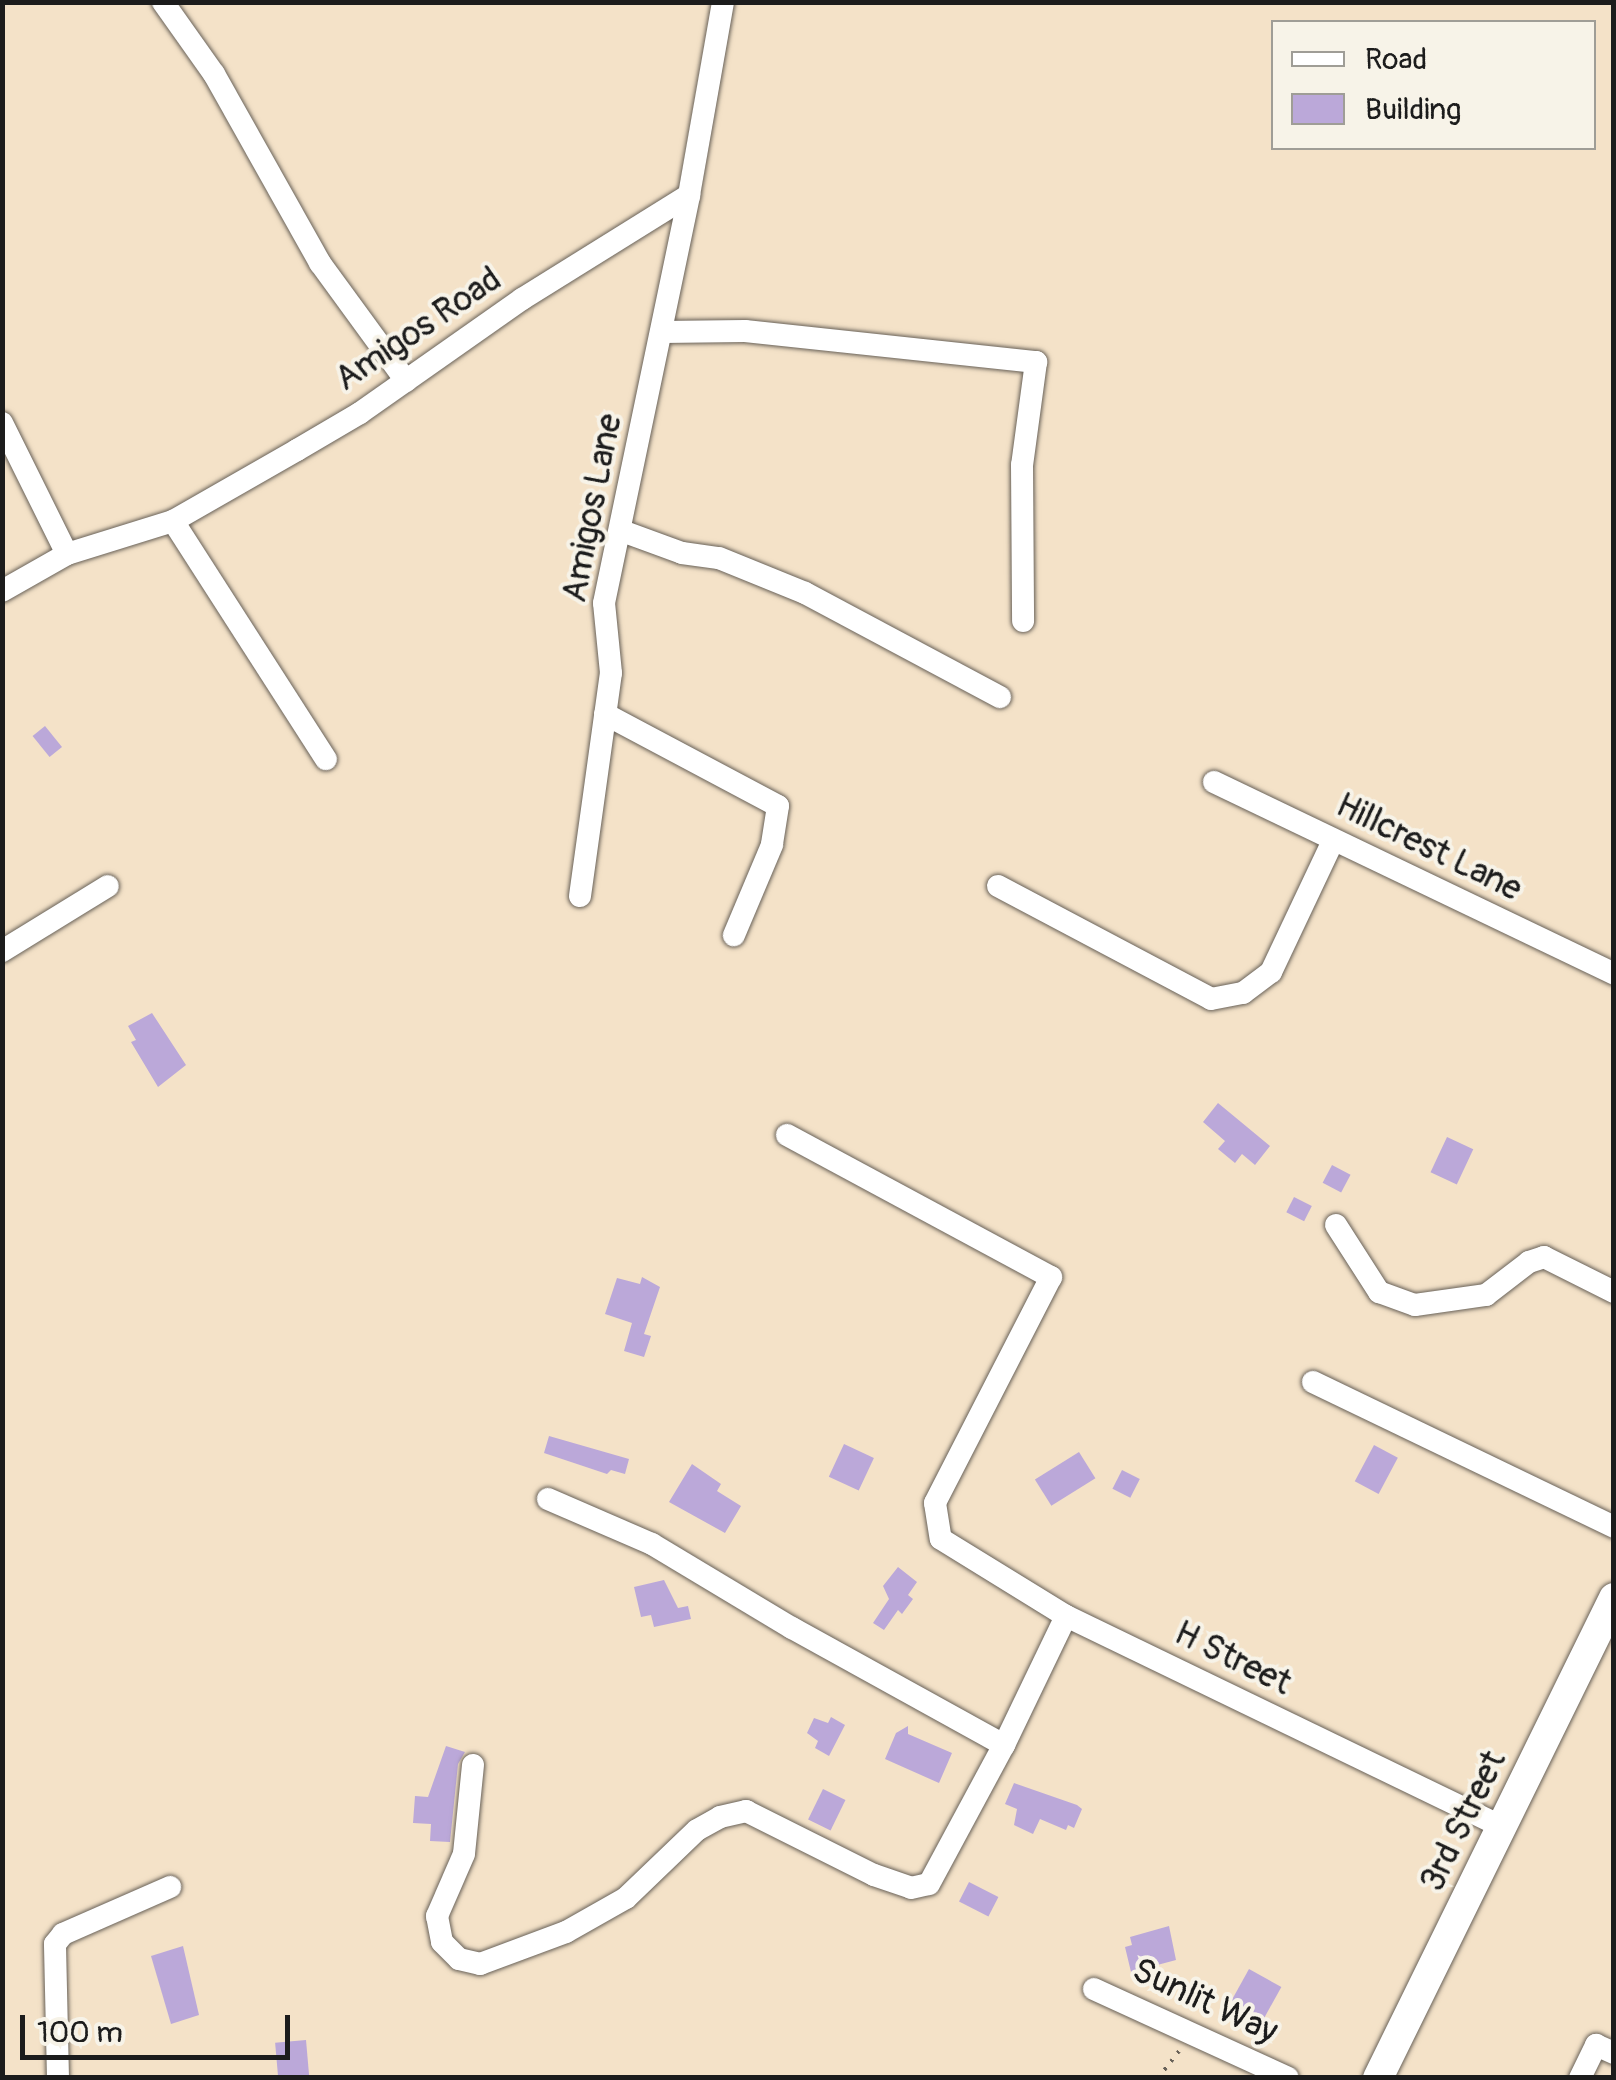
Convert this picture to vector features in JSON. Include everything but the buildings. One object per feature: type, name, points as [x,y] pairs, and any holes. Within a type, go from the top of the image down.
[{"type":"main road","name":"3rd Street","points":[[1378,2078],[1502,1827],[1606,1630],[1614,1598]]},
{"type":"street","points":[[163,2],[214,74],[320,263],[406,381]]},
{"type":"street","points":[[689,195],[723,2]]},
{"type":"street","name":"Amigos Road","points":[[2,590],[67,554],[173,520],[360,413],[522,299],[689,195]]},
{"type":"street","name":"Amigos Lane","points":[[580,896],[611,674],[604,603],[689,195]]},
{"type":"street","points":[[662,332],[745,331],[1036,362],[1022,465],[1023,621]]},
{"type":"street","points":[[2,424],[67,554]]},
{"type":"street","points":[[173,520],[326,760]]},
{"type":"street","points":[[622,531],[682,553],[720,558],[806,592],[1000,697]]},
{"type":"street","points":[[606,714],[778,806],[772,845],[734,936]]},
{"type":"street","name":"Hillcrest Lane","points":[[1214,782],[1614,974]]},
{"type":"street","points":[[998,886],[1210,999],[1243,993],[1271,972],[1333,840]]},
{"type":"street","points":[[2,951],[108,886]]},
{"type":"street","name":"H Street","points":[[787,1135],[1051,1277],[934,1502],[940,1539],[1066,1616],[1502,1827]]},
{"type":"street","points":[[1336,1225],[1380,1292],[1415,1305],[1486,1295],[1528,1262],[1544,1257],[1614,1292]]},
{"type":"street","points":[[1313,1382],[1614,1527]]},
{"type":"street","points":[[548,1499],[652,1544],[792,1628],[1004,1744]]},
{"type":"street","points":[[473,1765],[464,1854],[437,1916],[442,1942],[459,1959],[480,1964],[566,1932],[626,1898],[697,1830],[720,1817],[746,1811],[874,1875],[911,1888],[929,1884],[1004,1744],[1066,1616]]},
{"type":"street","points":[[58,2078],[55,1944],[63,1934],[170,1887]]},
{"type":"street","name":"Sunlit Way","points":[[1094,1989],[1288,2078]]},
{"type":"street","points":[[1580,2078],[1596,2045],[1614,2054]]},
{"type":"path","points":[[1158,2078],[1193,2034]]}]
